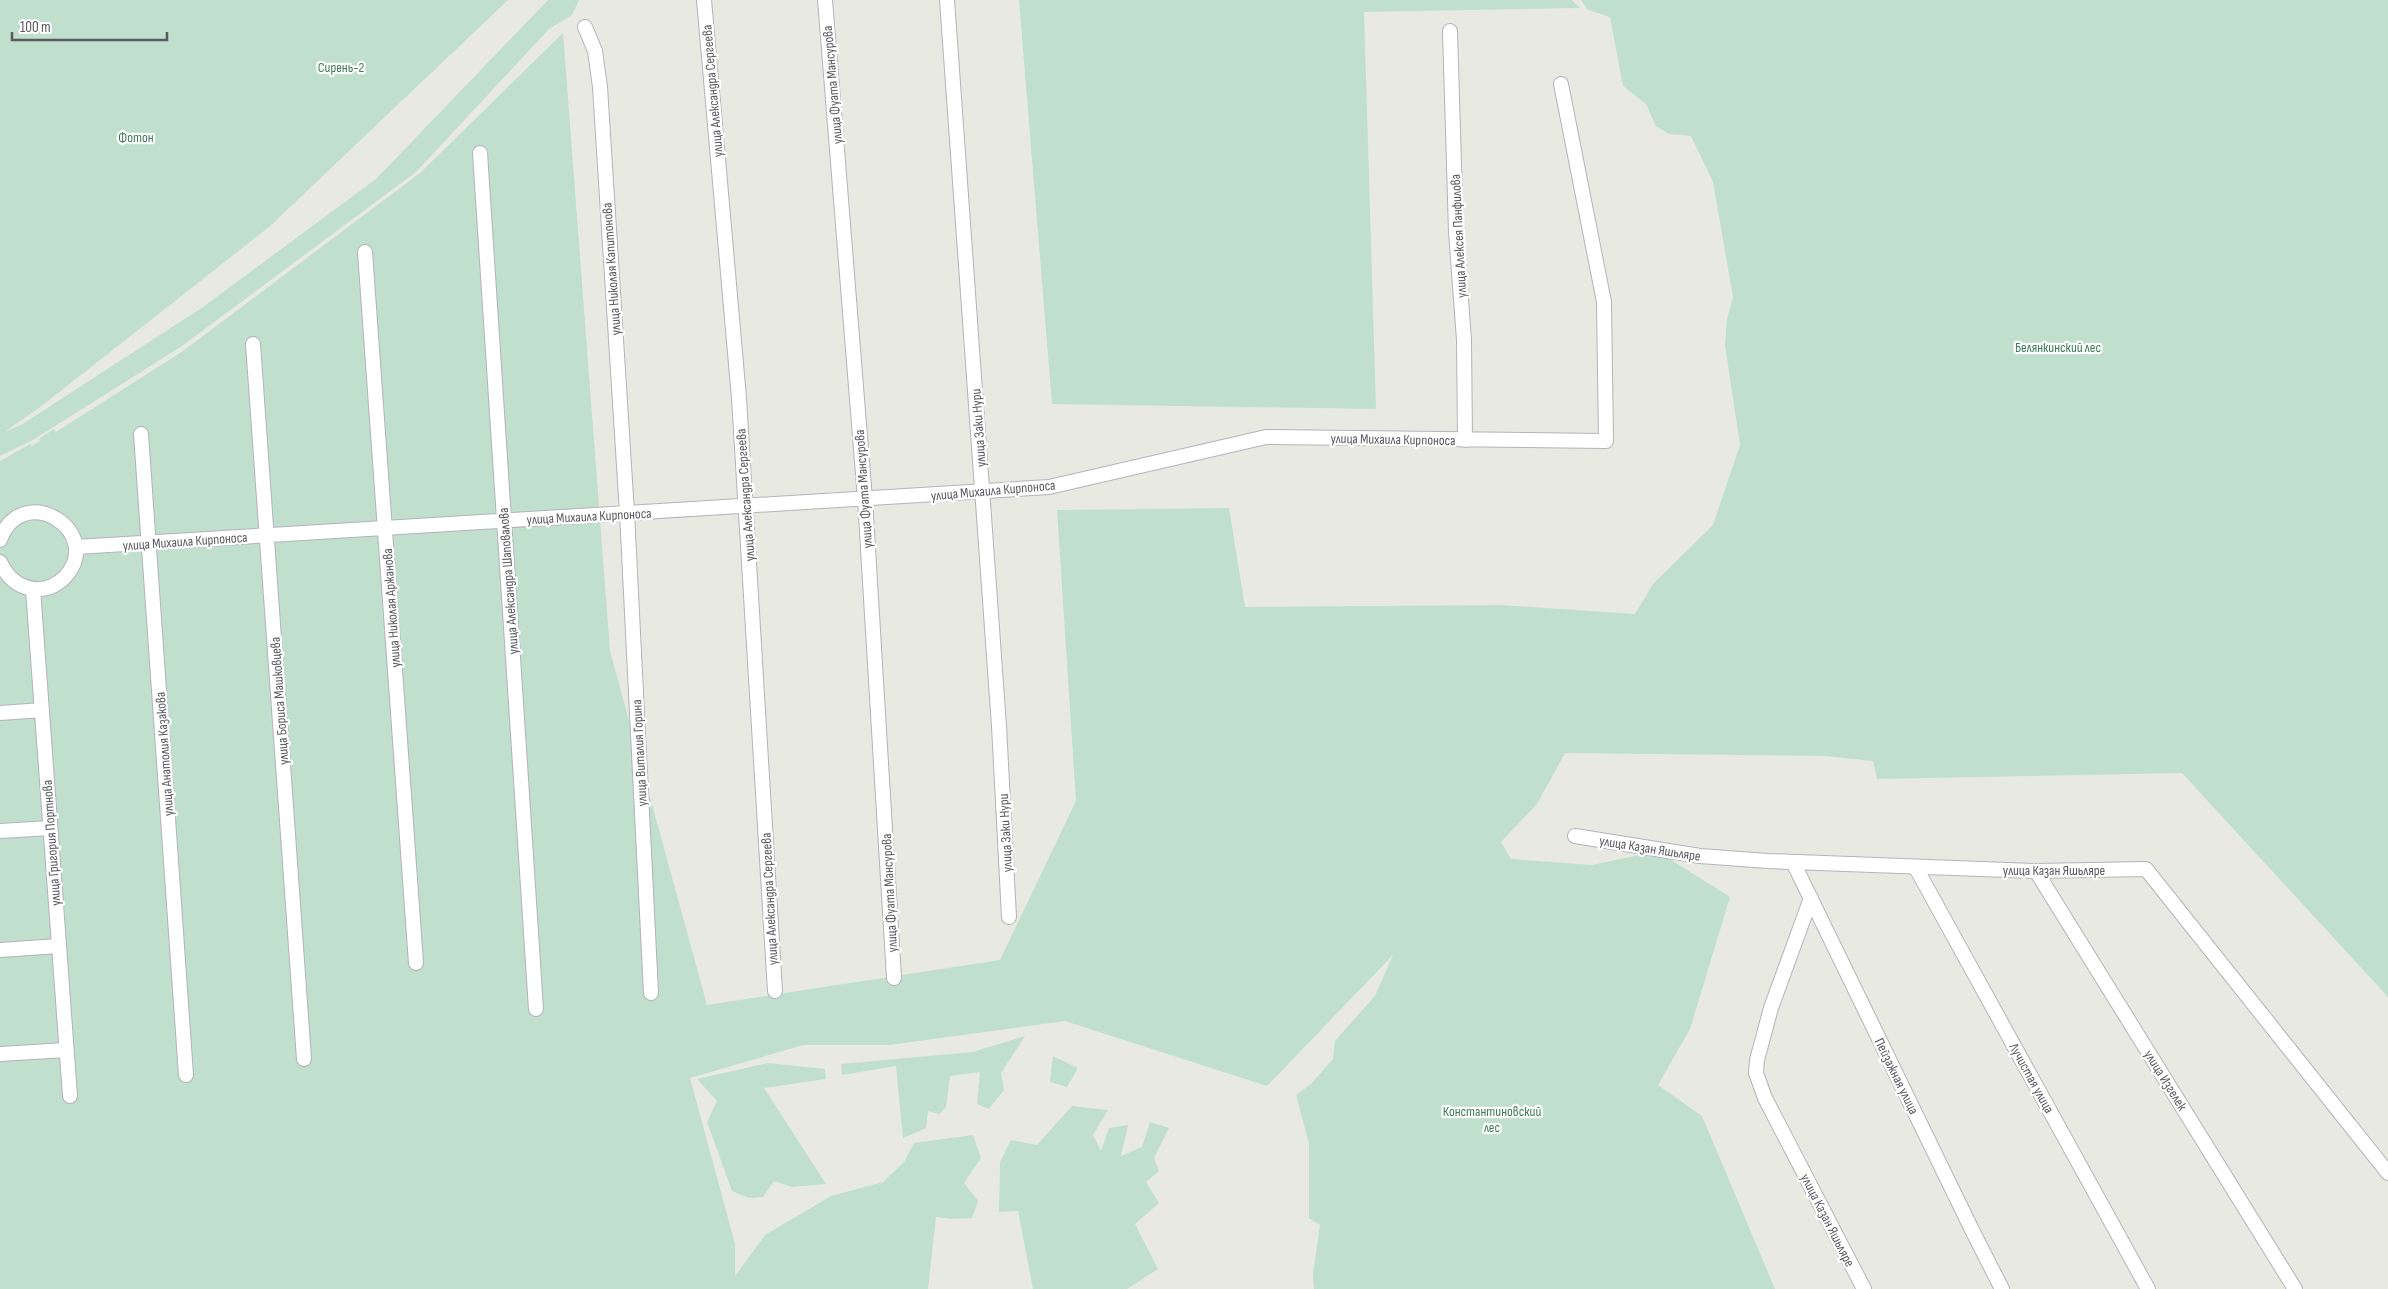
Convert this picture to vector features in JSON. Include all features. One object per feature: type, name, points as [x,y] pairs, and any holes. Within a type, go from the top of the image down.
[{"type":"street","name":"улица Александра Сергеева","points":[[704,0],[746,507],[774,991]]},
{"type":"street","name":"улица Фуата Мансурова","points":[[825,0],[864,499],[894,978]]},
{"type":"street","name":"улица Заки Нури","points":[[947,0],[999,726],[1009,917]]},
{"type":"street","name":"улица Николая Капитонова","points":[[585,27],[595,51],[600,87],[627,513]]},
{"type":"street","name":"улица Алексея Панфилова","points":[[1450,31],[1456,232],[1464,340],[1465,440]]},
{"type":"street","name":"улица Михаила Кирпоноса","points":[[76,547],[1049,487],[1266,437],[1606,441],[1604,302],[1561,84]]},
{"type":"street","name":"улица Александра Шаповалова","points":[[480,153],[536,1009]]},
{"type":"street","name":"улица Николая Аржанова","points":[[365,252],[416,963]]},
{"type":"street","name":"улица Бориса Машковцева","points":[[253,344],[304,1059]]},
{"type":"street","name":"улица Анатолия Казакова","points":[[140,434],[186,1075]]},
{"type":"street","points":[[0,540],[5,529],[23,515],[46,513],[66,525],[76,547],[75,560],[70,572],[61,581],[50,587],[33,589],[24,587],[13,581],[1,569]]},
{"type":"street","name":"улица Виталия Горина","points":[[627,513],[651,993]]},
{"type":"street","name":"улица Григория Портнова","points":[[33,589],[70,1096]]},
{"type":"street","points":[[0,713],[42,710]]},
{"type":"street","points":[[0,831],[50,828]]},
{"type":"street","name":"улица Казан Яшьляре","points":[[1576,836],[1700,856],[1793,862],[2036,871],[2146,869],[2388,1173]]},
{"type":"street","name":"Пейзажная улица","points":[[1793,862],[2002,1289]]},
{"type":"street","name":"Лучистая улица","points":[[1916,868],[2148,1289]]},
{"type":"street","name":"улица Изгелек","points":[[2036,871],[2295,1289]]},
{"type":"street","name":"улица Казан Яшьляре","points":[[1811,898],[1771,1008],[1757,1060],[1756,1073],[1765,1098],[1864,1289]]},
{"type":"street","points":[[0,950],[59,946]]},
{"type":"street","points":[[0,1054],[66,1050]]},
{"type":"green space","name":"Фотон","points":[[0,0],[508,0],[269,227],[39,408],[4,432],[21,425],[203,307],[376,179],[548,0],[579,0],[572,15],[549,29],[416,172],[182,346],[33,440],[0,456]]},
{"type":"green space","points":[[1019,0],[1572,0],[1580,8],[1364,12],[1376,409],[1052,404]]},
{"type":"green space","points":[[1581,0],[2388,0],[2388,997],[2182,773],[1877,779],[1873,761],[1825,756],[1565,753],[1537,804],[1501,842],[1511,859],[1592,865],[1657,851],[1730,897],[1690,1029],[1658,1085],[1702,1116],[1775,1289],[1314,1289],[1313,1274],[1320,1225],[1309,1218],[1309,1144],[1296,1095],[1311,1084],[1333,1059],[1335,1041],[1375,996],[1393,955],[1267,1086],[1065,1021],[889,1045],[803,1045],[690,1078],[735,1244],[735,1276],[765,1235],[831,1196],[883,1182],[904,1162],[914,1143],[973,1135],[981,1158],[964,1183],[978,1201],[972,1218],[953,1219],[936,1217],[928,1289],[0,1289],[0,461],[30,444],[32,446],[54,429],[56,432],[183,351],[420,173],[563,33],[610,651],[707,1005],[1000,960],[1076,801],[1057,510],[1229,508],[1245,607],[1501,605],[1635,614],[1653,584],[1713,525],[1740,445],[1725,345],[1727,319],[1733,297],[1713,182],[1691,136],[1669,134],[1656,126],[1646,104],[1623,86],[1610,17],[1588,10]]},
{"type":"green space","points":[[1025,1036],[1001,1073],[1004,1090],[989,1109],[977,1104],[980,1072],[950,1076],[946,1107],[939,1114],[928,1111],[926,1128],[903,1138],[896,1066],[842,1075],[841,1064],[973,1052]]},
{"type":"green space","points":[[1053,1056],[1078,1068],[1067,1087],[1050,1082]]},
{"type":"green space","points":[[768,1063],[825,1069],[826,1079],[764,1088],[826,1184],[791,1187],[774,1181],[763,1197],[749,1198],[732,1191],[707,1122],[717,1101],[697,1079]]},
{"type":"green space","points":[[1072,1106],[1108,1110],[1093,1135],[1101,1151],[1109,1128],[1128,1125],[1121,1156],[1142,1147],[1150,1122],[1169,1128],[1154,1158],[1159,1171],[1146,1182],[1159,1203],[1135,1224],[1158,1269],[1127,1289],[1033,1289],[1018,1211],[999,1212],[1000,1162],[1011,1140],[1037,1145]]},
{"type":"park label","name":"Сирень-2","points":[[341,67]]},
{"type":"park label","name":"Белянкинский лес","points":[[2058,347]]},
{"type":"park label","name":"Константиновский лес","points":[[1492,1120]]}]
